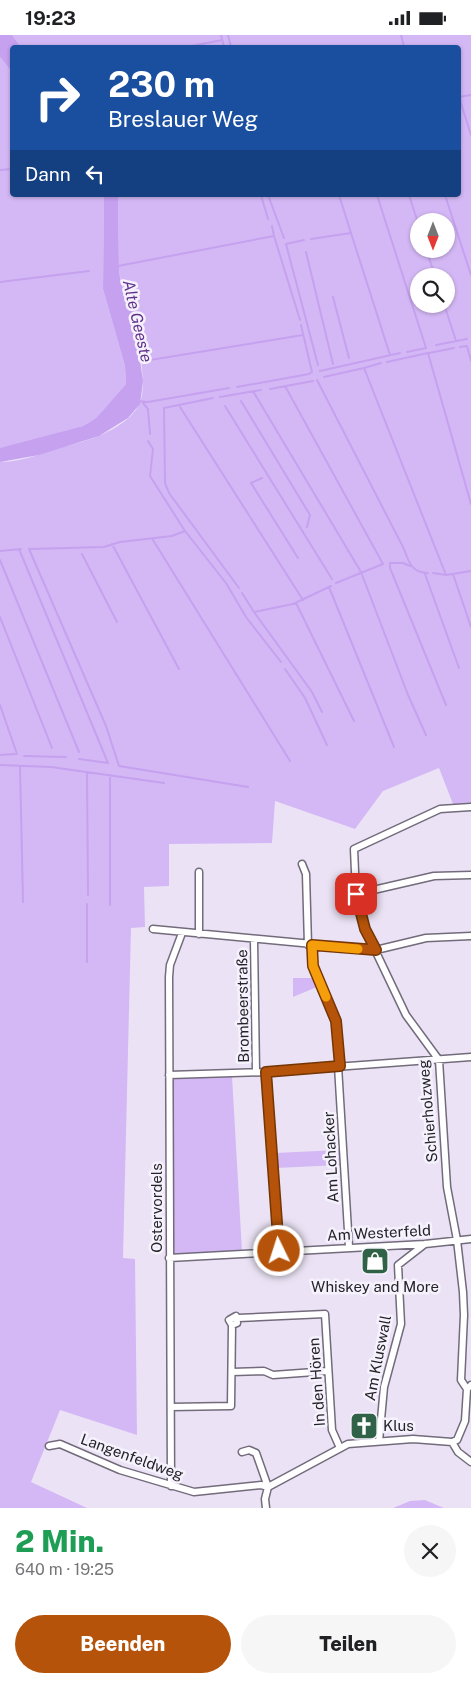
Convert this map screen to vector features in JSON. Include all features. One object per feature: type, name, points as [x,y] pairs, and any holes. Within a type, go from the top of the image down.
[{"type":"street","name":"Schierholzweg","points":[[452,1442],[461,1435],[465,1421],[469,1387],[461,1380],[464,1315],[457,1240],[447,1187],[439,1060],[406,1015],[365,929],[356,894],[354,849],[440,809],[471,807]]},
{"type":"street","name":"Am Lohacker","points":[[302,865],[306,874],[313,966],[336,1021],[348,1247]]},
{"type":"street","points":[[199,872],[199,934]]},
{"type":"street","points":[[356,894],[434,876],[471,875]]},
{"type":"street","points":[[153,929],[376,950],[426,938],[471,936]]},
{"type":"street","name":"Ostervordels","points":[[171,1486],[169,1258],[170,965],[182,933]]},
{"type":"street","name":"Brombeerstraße","points":[[254,940],[256,1072]]},
{"type":"street","points":[[169,1075],[266,1072],[471,1057]]},
{"type":"street","points":[[266,1072],[279,1251]]},
{"type":"street","name":"Am Westerfeld","points":[[169,1258],[425,1244],[471,1239]]},
{"type":"street","name":"Am Kluswall","points":[[379,1441],[384,1387],[401,1324],[398,1265],[425,1244]]},
{"type":"street","points":[[402,1245],[409,1256]]},
{"type":"street","name":"In den Hören","points":[[232,1372],[232,1325],[238,1323],[238,1318],[325,1314],[332,1429],[340,1448]]},
{"type":"street","points":[[171,1407],[231,1406],[232,1372],[264,1371],[273,1375],[328,1371]]},
{"type":"street","points":[[268,1487],[340,1448],[353,1443],[412,1439],[452,1442],[458,1452],[471,1462]]},
{"type":"street","name":"Langenfeldweg","points":[[49,1446],[60,1444],[120,1470],[171,1486],[203,1492],[262,1485],[268,1487]]},
{"type":"street","points":[[242,1452],[249,1450],[256,1453],[268,1487],[264,1508]]},
{"type":"shaded area","points":[[0,35],[12,35],[20,45],[10,45],[10,70],[0,57]]},
{"type":"shaded area","points":[[12,35],[471,35],[471,804],[453,804],[439,768],[383,791],[355,829],[275,801],[272,843],[169,844],[169,886],[144,887],[145,927],[131,928],[123,1258],[135,1259],[137,1435],[60,1410],[31,1482],[87,1508],[0,1508],[0,462],[28,458],[103,434],[121,424],[136,410],[142,394],[142,372],[132,308],[119,271],[118,197],[461,197],[461,45],[20,45]]},
{"type":"shaded area","points":[[0,57],[10,70],[10,197],[104,197],[103,289],[125,366],[126,384],[96,418],[83,426],[0,448]]},
{"type":"shaded area","name":"Alte Geeste","points":[[104,197],[118,197],[119,271],[121,283],[133,313],[143,381],[140,404],[128,418],[99,436],[39,455],[0,462],[0,448],[83,426],[96,418],[126,384],[125,366],[103,289]]},
{"type":"shaded area","points":[[293,978],[313,978],[317,987],[293,997]]},
{"type":"shaded area","points":[[232,1076],[242,1251],[172,1254],[172,1079]]},
{"type":"shaded area","points":[[339,1150],[340,1165],[276,1168],[275,1153]]},
{"type":"shaded area","points":[[425,1500],[444,1508],[393,1508],[410,1501]]},
{"type":"waterway","points":[[221,35],[224,45]]},
{"type":"waterway","points":[[228,35],[230,45]]},
{"type":"waterway","points":[[401,35],[404,45]]},
{"type":"waterway","points":[[197,45],[222,40]]},
{"type":"waterway","points":[[461,97],[471,95]]},
{"type":"waterway","points":[[461,103],[471,135]]},
{"type":"waterway","points":[[0,170],[10,169]]},
{"type":"waterway","points":[[262,197],[268,219]]},
{"type":"waterway","points":[[269,197],[284,238]]},
{"type":"waterway","points":[[340,197],[351,233]]},
{"type":"waterway","points":[[378,197],[426,348],[407,352]]},
{"type":"waterway","points":[[410,197],[415,213]]},
{"type":"waterway","points":[[446,197],[471,275]]},
{"type":"waterway","points":[[272,226],[274,236]]},
{"type":"waterway","points":[[311,239],[351,233],[390,355]]},
{"type":"waterway","points":[[118,266],[274,236],[300,320]]},
{"type":"waterway","points":[[304,240],[286,244],[318,365]]},
{"type":"waterway","points":[[306,252],[333,364]]},
{"type":"waterway","points":[[429,258],[432,268]]},
{"type":"waterway","points":[[0,282],[89,271]]},
{"type":"waterway","points":[[333,297],[349,358]]},
{"type":"waterway","points":[[447,313],[456,341]]},
{"type":"waterway","points":[[237,387],[312,372],[301,325]]},
{"type":"waterway","points":[[138,362],[303,335]]},
{"type":"waterway","points":[[436,345],[467,339]]},
{"type":"waterway","points":[[460,347],[467,346],[471,361]]},
{"type":"waterway","points":[[429,353],[454,348]]},
{"type":"waterway","points":[[320,371],[400,353]]},
{"type":"waterway","points":[[387,362],[428,353],[471,504]]},
{"type":"waterway","points":[[364,368],[381,363]]},
{"type":"waterway","points":[[324,377],[364,368],[446,575],[433,573]]},
{"type":"waterway","points":[[317,380],[410,563],[418,571],[428,573]]},
{"type":"waterway","points":[[270,389],[313,381]]},
{"type":"waterway","points":[[285,386],[383,564],[336,583]]},
{"type":"waterway","points":[[138,401],[148,402],[229,388]]},
{"type":"waterway","points":[[220,397],[261,390]]},
{"type":"waterway","points":[[253,391],[361,572],[408,695],[426,735]]},
{"type":"waterway","points":[[213,398],[164,408],[165,483],[169,493],[239,588]]},
{"type":"waterway","points":[[241,401],[310,515],[307,527]]},
{"type":"waterway","points":[[143,403],[148,409],[150,434]]},
{"type":"waterway","points":[[225,406],[332,579]]},
{"type":"waterway","points":[[180,407],[303,600]]},
{"type":"waterway","points":[[148,441],[153,449],[150,476],[185,531],[172,536],[120,542],[104,547],[29,549],[106,726],[119,766],[248,787]]},
{"type":"waterway","points":[[262,478],[251,483],[298,558]]},
{"type":"waterway","points":[[185,531],[226,583],[246,617],[281,662]]},
{"type":"waterway","points":[[153,540],[290,761]]},
{"type":"waterway","points":[[112,544],[179,669]]},
{"type":"waterway","points":[[19,549],[108,763],[79,759]]},
{"type":"waterway","points":[[0,551],[21,549]]},
{"type":"waterway","points":[[82,554],[117,622]]},
{"type":"waterway","points":[[0,560],[79,752]]},
{"type":"waterway","points":[[410,566],[403,563],[390,563],[390,568],[446,705]]},
{"type":"waterway","points":[[446,575],[471,571]]},
{"type":"waterway","points":[[425,574],[459,668]]},
{"type":"waterway","points":[[453,574],[471,627]]},
{"type":"waterway","points":[[242,593],[254,612],[293,604],[331,586]]},
{"type":"waterway","points":[[329,587],[394,747]]},
{"type":"waterway","points":[[296,603],[354,721]]},
{"type":"waterway","points":[[254,612],[312,692],[322,712]]},
{"type":"waterway","points":[[0,617],[52,748]]},
{"type":"waterway","points":[[285,669],[305,698],[327,745]]},
{"type":"waterway","points":[[0,705],[17,754],[0,755]]},
{"type":"waterway","points":[[24,756],[66,757]]},
{"type":"waterway","points":[[0,765],[51,767],[164,783]]},
{"type":"waterway","points":[[20,766],[23,902]]},
{"type":"waterway","points":[[87,772],[88,895]]},
{"type":"waterway","points":[[110,775],[110,905]]},
{"type":"waterway","points":[[87,904],[87,962]]},
{"type":"slow traffic","points":[[326,997],[313,966],[312,945],[358,949]]},
{"type":"place","name":"Whiskey and More","points":[[375,1261]]},
{"type":"place","name":"Klus","points":[[364,1426]]},
{"type":"route","points":[[279,1251],[266,1072],[340,1066],[336,1021],[313,966],[312,945],[376,950],[365,929],[356,894]]}]
